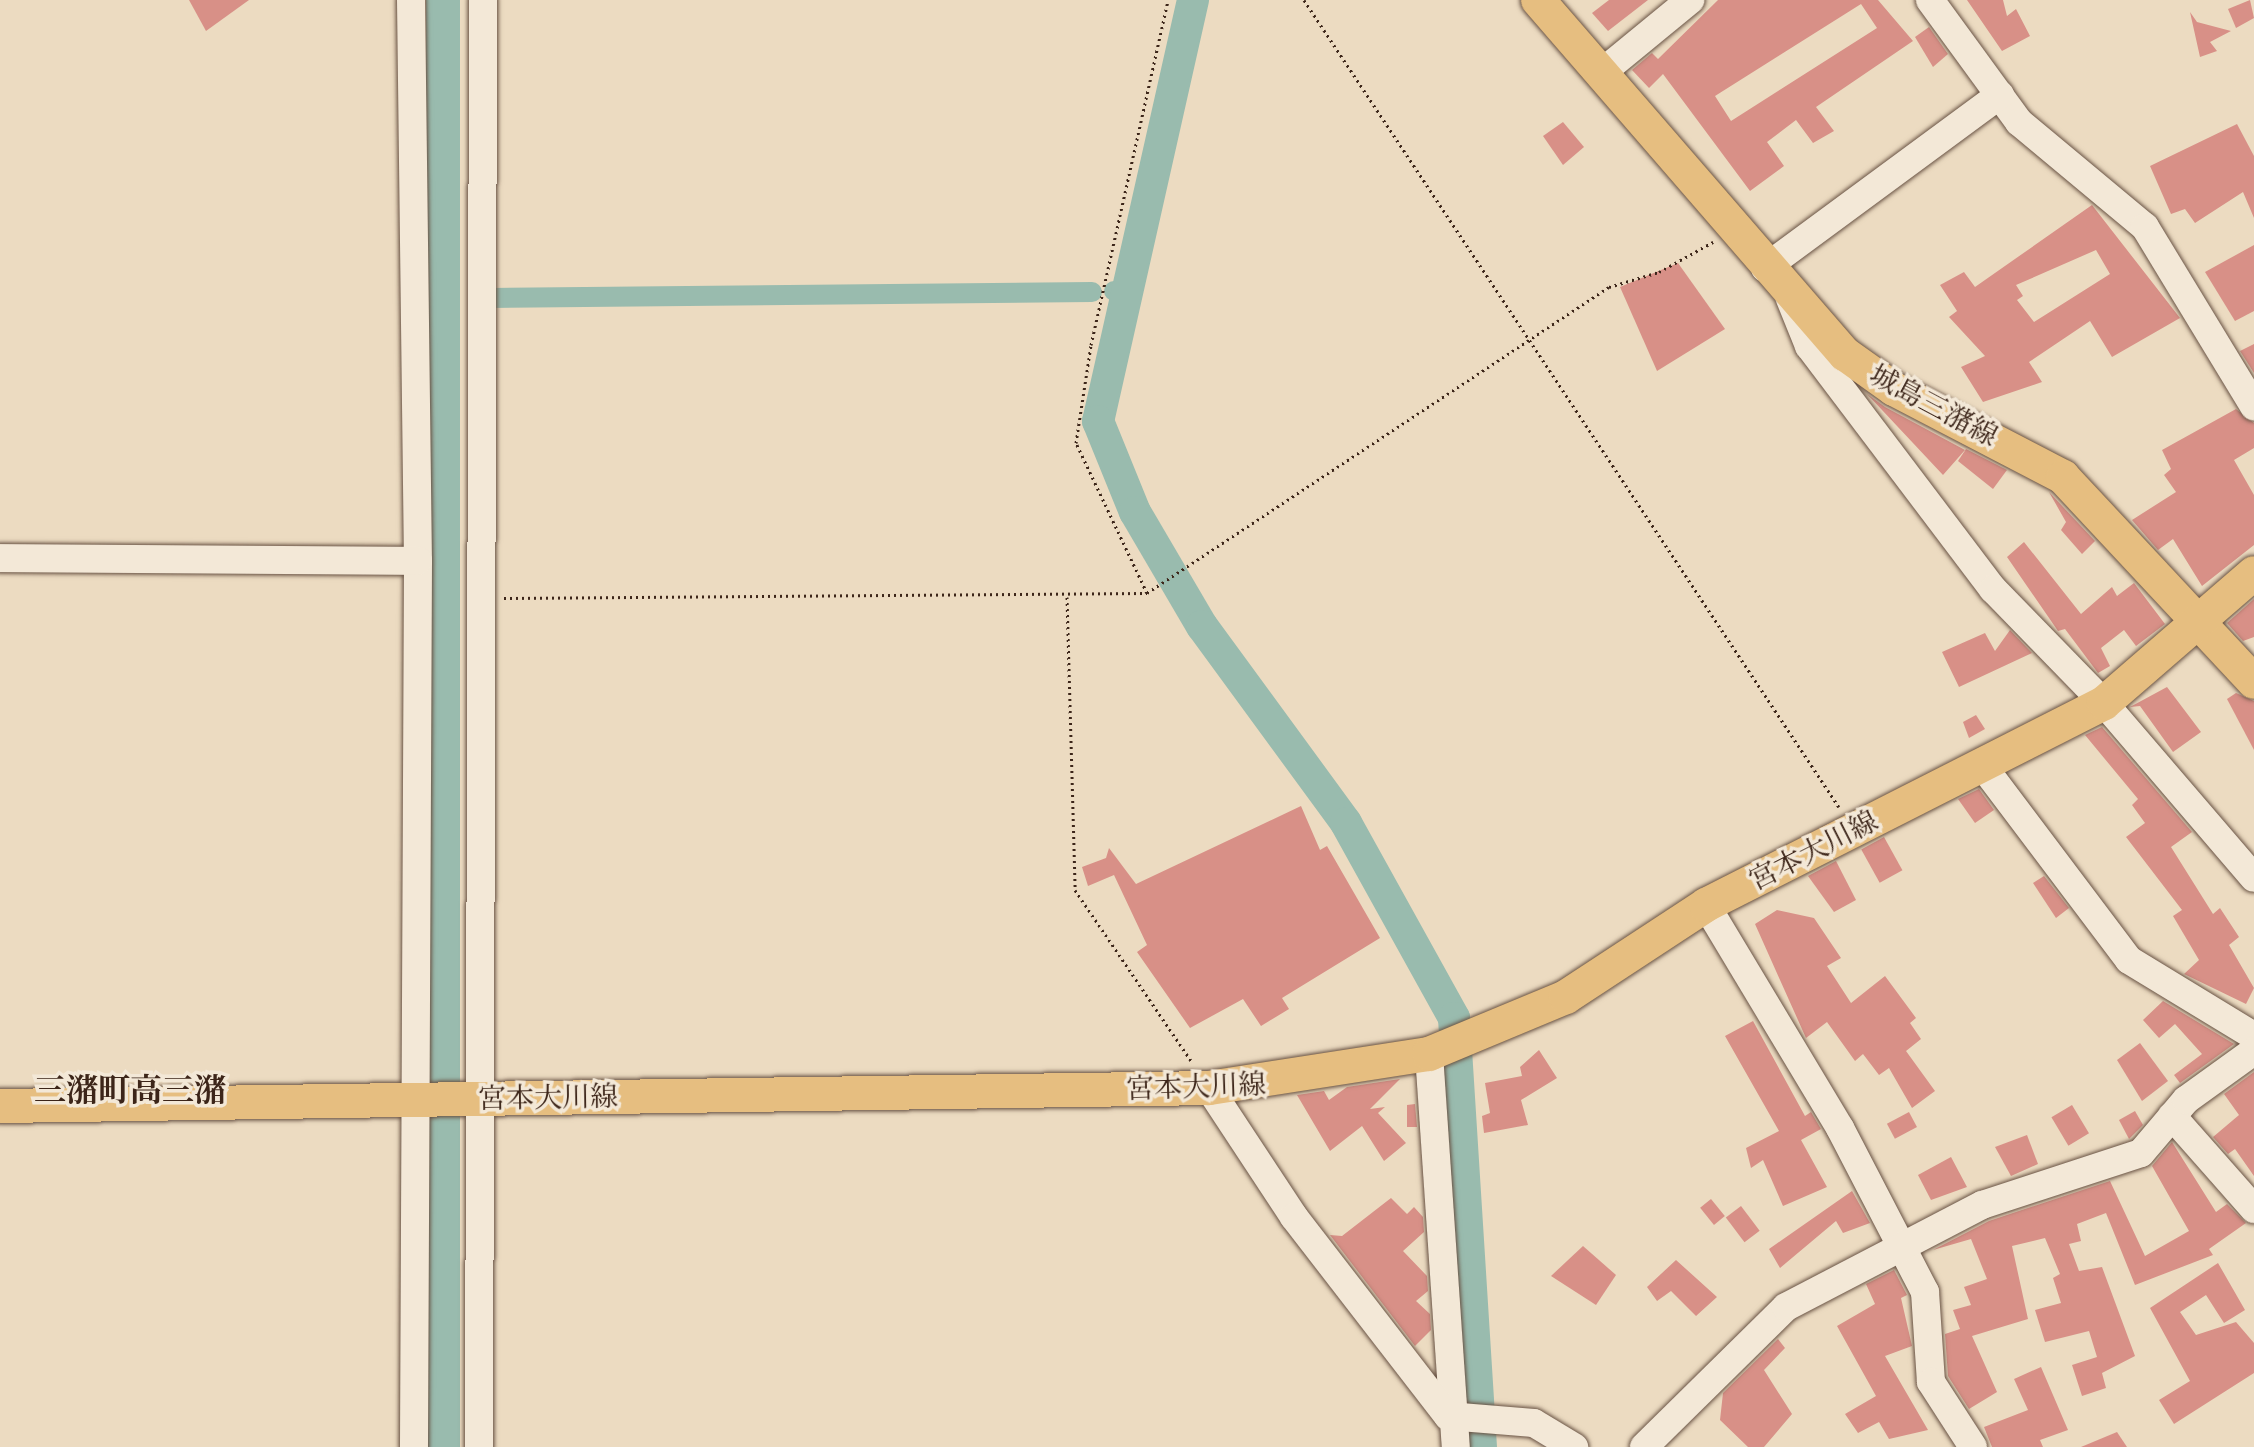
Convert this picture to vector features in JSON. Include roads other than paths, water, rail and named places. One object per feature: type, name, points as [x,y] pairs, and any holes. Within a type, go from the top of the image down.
[{"type":"main road","name":"城島三潴線","points":[[1538,0],[1790,299],[1894,389],[2063,477],[2203,623],[2254,682]]},
{"type":"main road","name":"宮本大川線","points":[[0,1106],[1209,1088],[1435,1052],[1566,997],[1706,905],[2104,703],[2203,623],[2254,573]]},
{"type":"street","points":[[411,0],[418,561],[414,1447]]},
{"type":"street","points":[[479,1447],[472,1099],[480,598],[483,0]]},
{"type":"street","points":[[1600,74],[1690,0]]},
{"type":"street","points":[[1930,0],[2000,95],[2059,160],[2145,227],[2254,406]]},
{"type":"street","points":[[1765,268],[2000,95]]},
{"type":"street","points":[[1790,299],[1809,346],[1993,589],[2104,703],[2254,878]]},
{"type":"street","points":[[0,558],[418,561]]},
{"type":"street","points":[[1982,765],[2129,960],[2254,1036]]},
{"type":"street","points":[[1706,905],[1925,1292],[1931,1382],[1973,1447]]},
{"type":"street","points":[[1644,1447],[1786,1307],[1982,1205],[2141,1153],[2172,1116],[2254,1051]]},
{"type":"street","points":[[1435,1052],[1456,1447]]},
{"type":"street","points":[[1209,1088],[1294,1217],[1456,1417]]},
{"type":"street","points":[[2172,1116],[2254,1209]]},
{"type":"street","points":[[1456,1417],[1496,1417],[1534,1423],[1574,1447]]},
{"type":"waterway","points":[[1193,0],[1098,421],[1135,512],[1202,626],[1346,823],[1454,1018],[1481,1447]]},
{"type":"waterway","points":[[1114,291],[1127,291]]},
{"type":"waterway","points":[[491,298],[1092,292]]},
{"type":"district","name":"三潴町高三潴","points":[[130,1090]]}]
